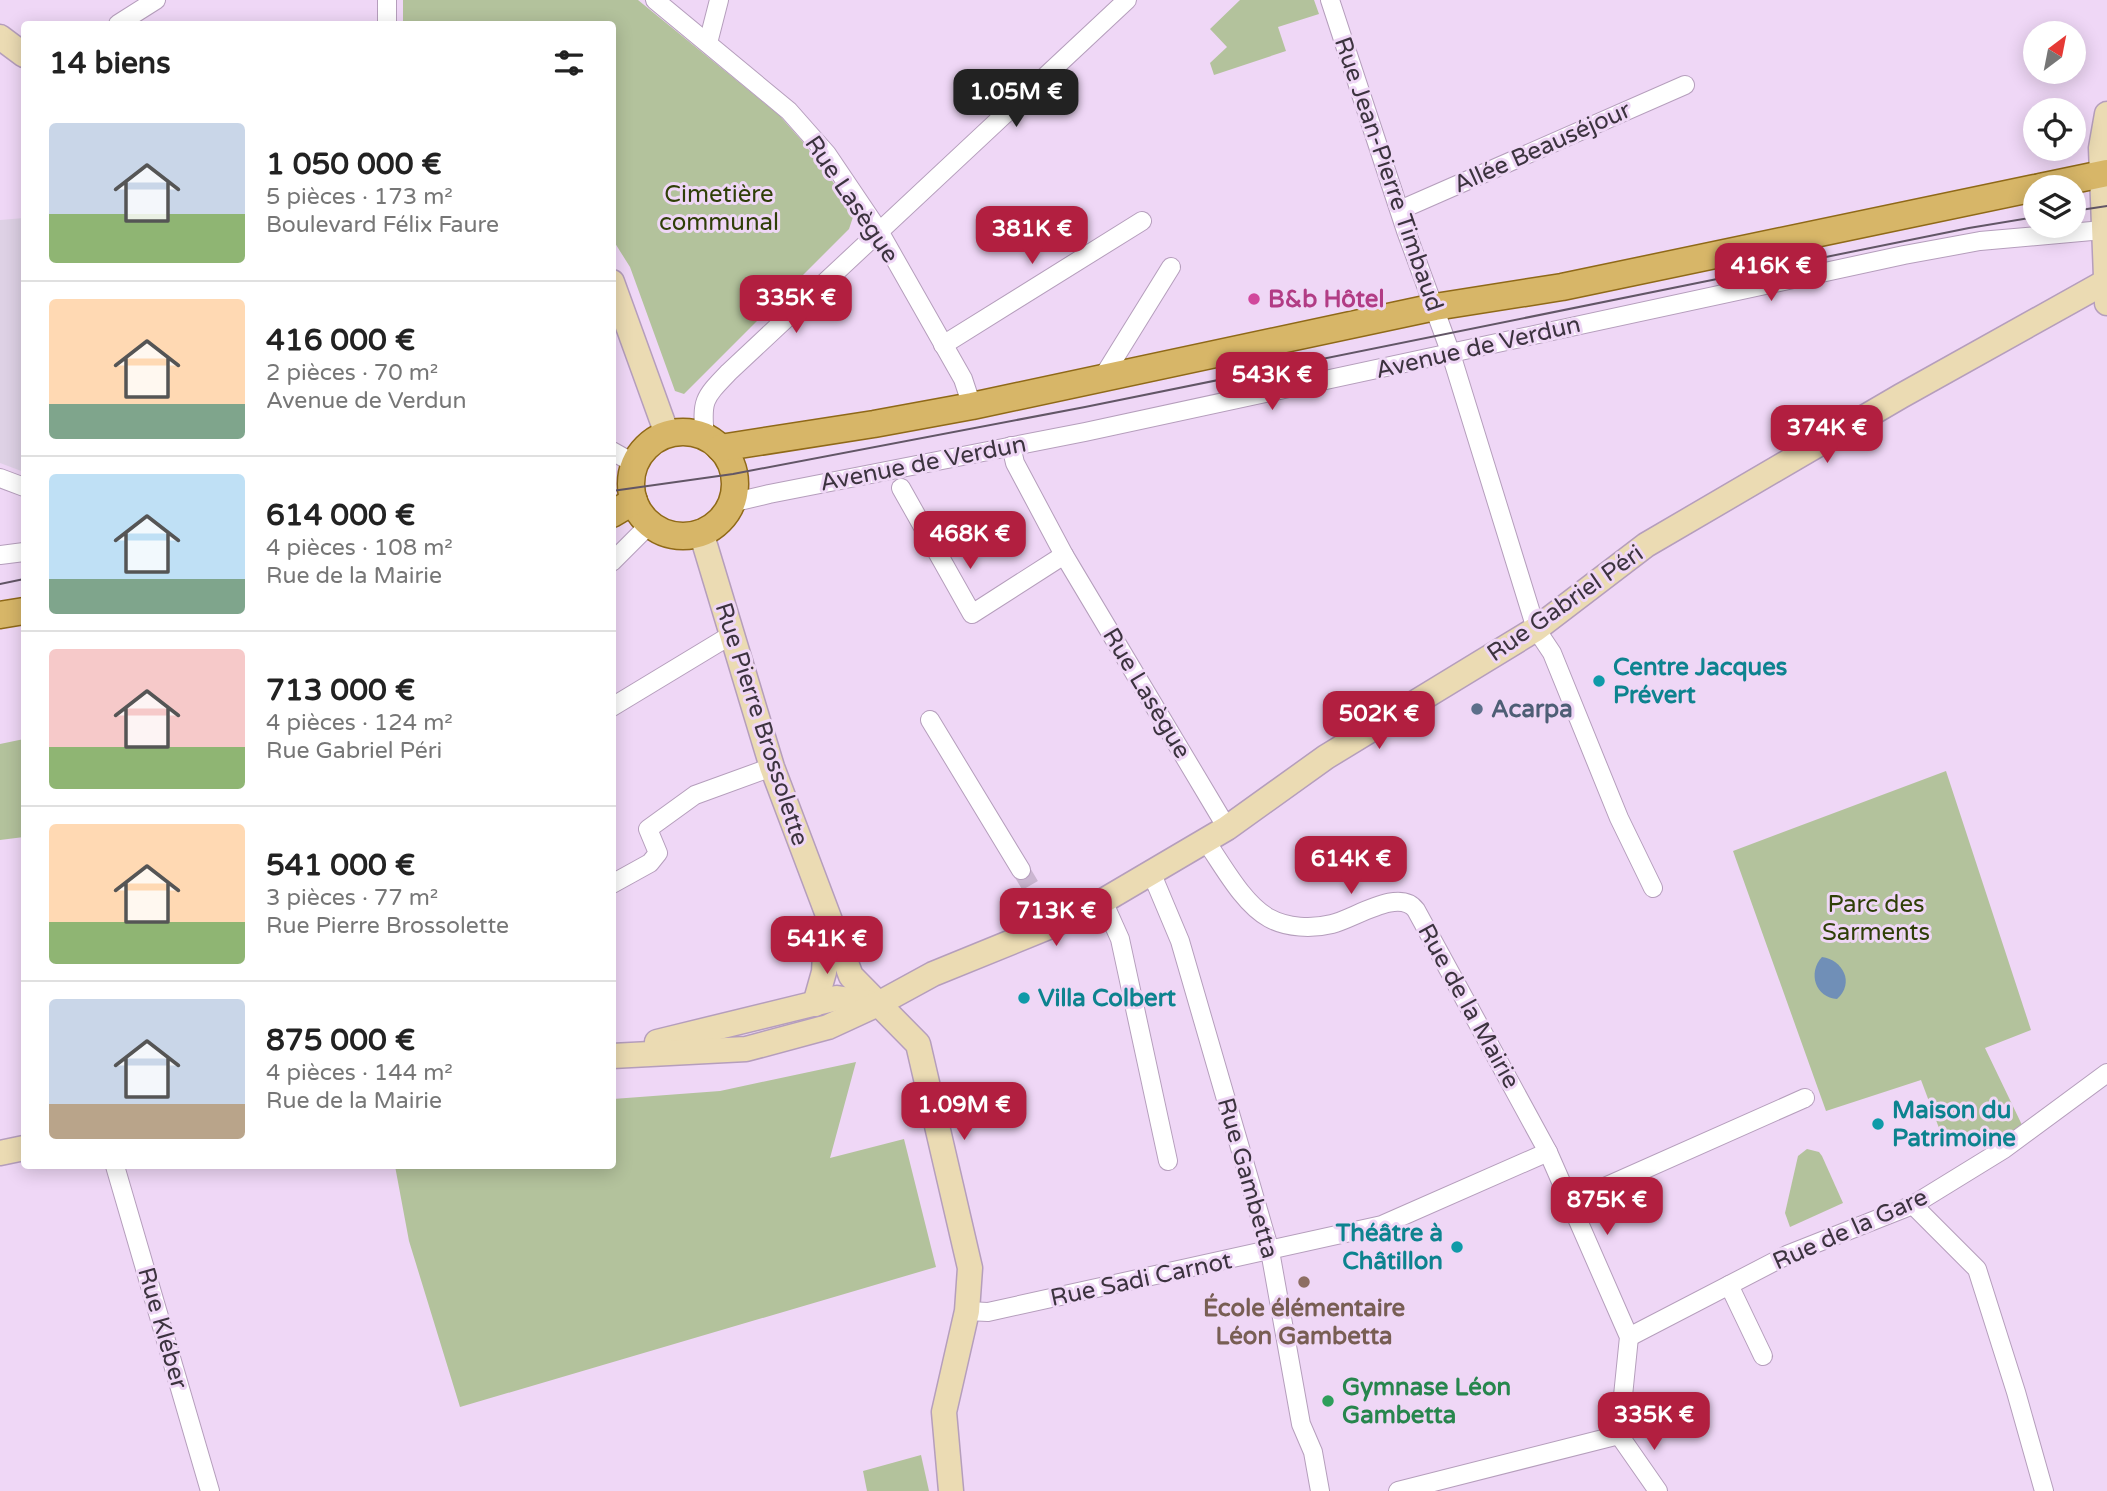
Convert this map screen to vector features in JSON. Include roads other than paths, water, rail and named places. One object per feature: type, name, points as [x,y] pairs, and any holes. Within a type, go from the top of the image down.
[{"type":"main road","name":"Avenue de Verdun","points":[[2086,178],[2104,174]]},
{"type":"main road","name":"Avenue de Verdun","points":[[712,442],[874,424],[972,406],[1435,307],[1562,287],[2023,191]]},
{"type":"main road","points":[[692,433],[712,442],[732,465],[735,487],[724,516],[713,526],[701,533],[683,536],[666,533],[650,524],[640,514],[623,508],[631,479],[624,458],[642,452],[653,441],[667,434],[692,433]]},
{"type":"main road","points":[[0,615],[21,612]]},
{"type":"street","points":[[123,21],[156,0]]},
{"type":"street","points":[[387,0],[387,21]]},
{"type":"street","name":"Rue Lasègue","points":[[655,0],[789,111],[827,154],[879,231],[963,379],[972,406]]},
{"type":"street","points":[[708,43],[719,0]]},
{"type":"street","points":[[712,442],[702,410],[707,394],[1127,0]]},
{"type":"street","name":"Rue Jean-Pierre Timbaud","points":[[1330,0],[1399,210],[1451,354],[1536,629],[1552,653],[1637,859],[1653,888]]},
{"type":"street","points":[[0,37],[21,53]]},
{"type":"street","name":"Allée Beauséjour","points":[[1399,210],[1685,85]]},
{"type":"street","points":[[2106,288],[2101,148],[2107,114]]},
{"type":"street","points":[[943,345],[1142,220]]},
{"type":"street","name":"Avenue de Verdun","points":[[731,503],[1451,354],[1566,326],[1916,253],[1980,241],[2103,230]]},
{"type":"street","points":[[1101,380],[1171,267]]},
{"type":"street","name":"Rue Gabriel Péri","points":[[616,1054],[747,1049],[828,1027],[1047,917],[1103,901],[1227,828],[1326,757],[1536,629],[1646,545],[1739,489],[2106,288]]},
{"type":"street","points":[[616,293],[667,434]]},
{"type":"street","name":"Rue Lasègue","points":[[1012,446],[1015,463],[1065,555],[1227,828]]},
{"type":"street","points":[[0,478],[21,486]]},
{"type":"street","points":[[901,488],[972,614],[1065,555]]},
{"type":"street","points":[[616,558],[650,524]]},
{"type":"street","name":"Rue Pierre Brossolette","points":[[701,533],[772,766],[851,976],[918,1044],[970,1268],[967,1311],[944,1412],[951,1491]]},
{"type":"street","points":[[0,555],[21,552]]},
{"type":"street","points":[[616,705],[730,635]]},
{"type":"street","points":[[930,720],[1021,870]]},
{"type":"street","points":[[616,882],[650,863],[658,853],[648,829],[695,796],[772,766]]},
{"type":"street","name":"Rue de la Mairie","points":[[1205,840],[1251,904],[1268,918],[1286,925],[1311,927],[1332,924],[1395,901],[1412,905],[1455,978],[1548,1152],[1629,1337]]},
{"type":"street","name":"Rue Gambetta","points":[[1151,872],[1180,941],[1270,1251],[1301,1424],[1313,1452],[1320,1491]]},
{"type":"street","points":[[1103,901],[1120,939],[1168,1161]]},
{"type":"street","name":"Rue Pierre Brossolette","points":[[815,1004],[824,972],[828,914]]},
{"type":"street","points":[[616,1053],[837,998],[878,1004]]},
{"type":"street","name":"Rue de la Gare","points":[[1629,1337],[1789,1254],[1913,1205],[2004,1149],[2107,1073]]},
{"type":"street","points":[[1571,1202],[1805,1098]]},
{"type":"street","points":[[0,1153],[21,1149]]},
{"type":"street","name":"Rue Sadi Carnot","points":[[967,1311],[988,1311],[1381,1225],[1548,1152]]},
{"type":"street","name":"Rue Kléber","points":[[116,1169],[210,1491]]},
{"type":"street","points":[[1913,1205],[1977,1269],[2016,1392],[2043,1491]]},
{"type":"street","points":[[1729,1285],[1763,1356]]},
{"type":"street","points":[[1629,1337],[1619,1435],[1656,1490]]},
{"type":"street","points":[[1398,1491],[1619,1435]]},
{"type":"water","points":[[1822,957],[1836,963],[1844,973],[1845,986],[1837,999],[1824,994],[1816,984],[1815,970]]},
{"type":"tunnel","points":[[1021,870],[1044,909]]},
{"type":"tram line","points":[[2086,209],[2107,206]]},
{"type":"tram line","points":[[616,490],[733,474],[1085,407],[2023,219]]},
{"type":"tram line","points":[[0,584],[21,580]]},
{"type":"place","name":"B&b Hôtel","points":[[1254,299]]},
{"type":"place","name":"Centre Jacques Prévert","points":[[1599,681]]},
{"type":"place","name":"Acarpa","points":[[1477,709]]},
{"type":"place","name":"Villa Colbert","points":[[1024,998]]},
{"type":"place","name":"Maison du Patrimoine","points":[[1878,1124]]},
{"type":"place","name":"Théâtre à Châtillon","points":[[1457,1247]]},
{"type":"place","name":"École élémentaire Léon Gambetta","points":[[1304,1282]]},
{"type":"place","name":"Gymnase Léon Gambetta","points":[[1328,1401]]},
{"type":"park label","name":"Cimetière communal","points":[[719,208]]},
{"type":"park label","name":"Parc des Sarments","points":[[1876,918]]}]
